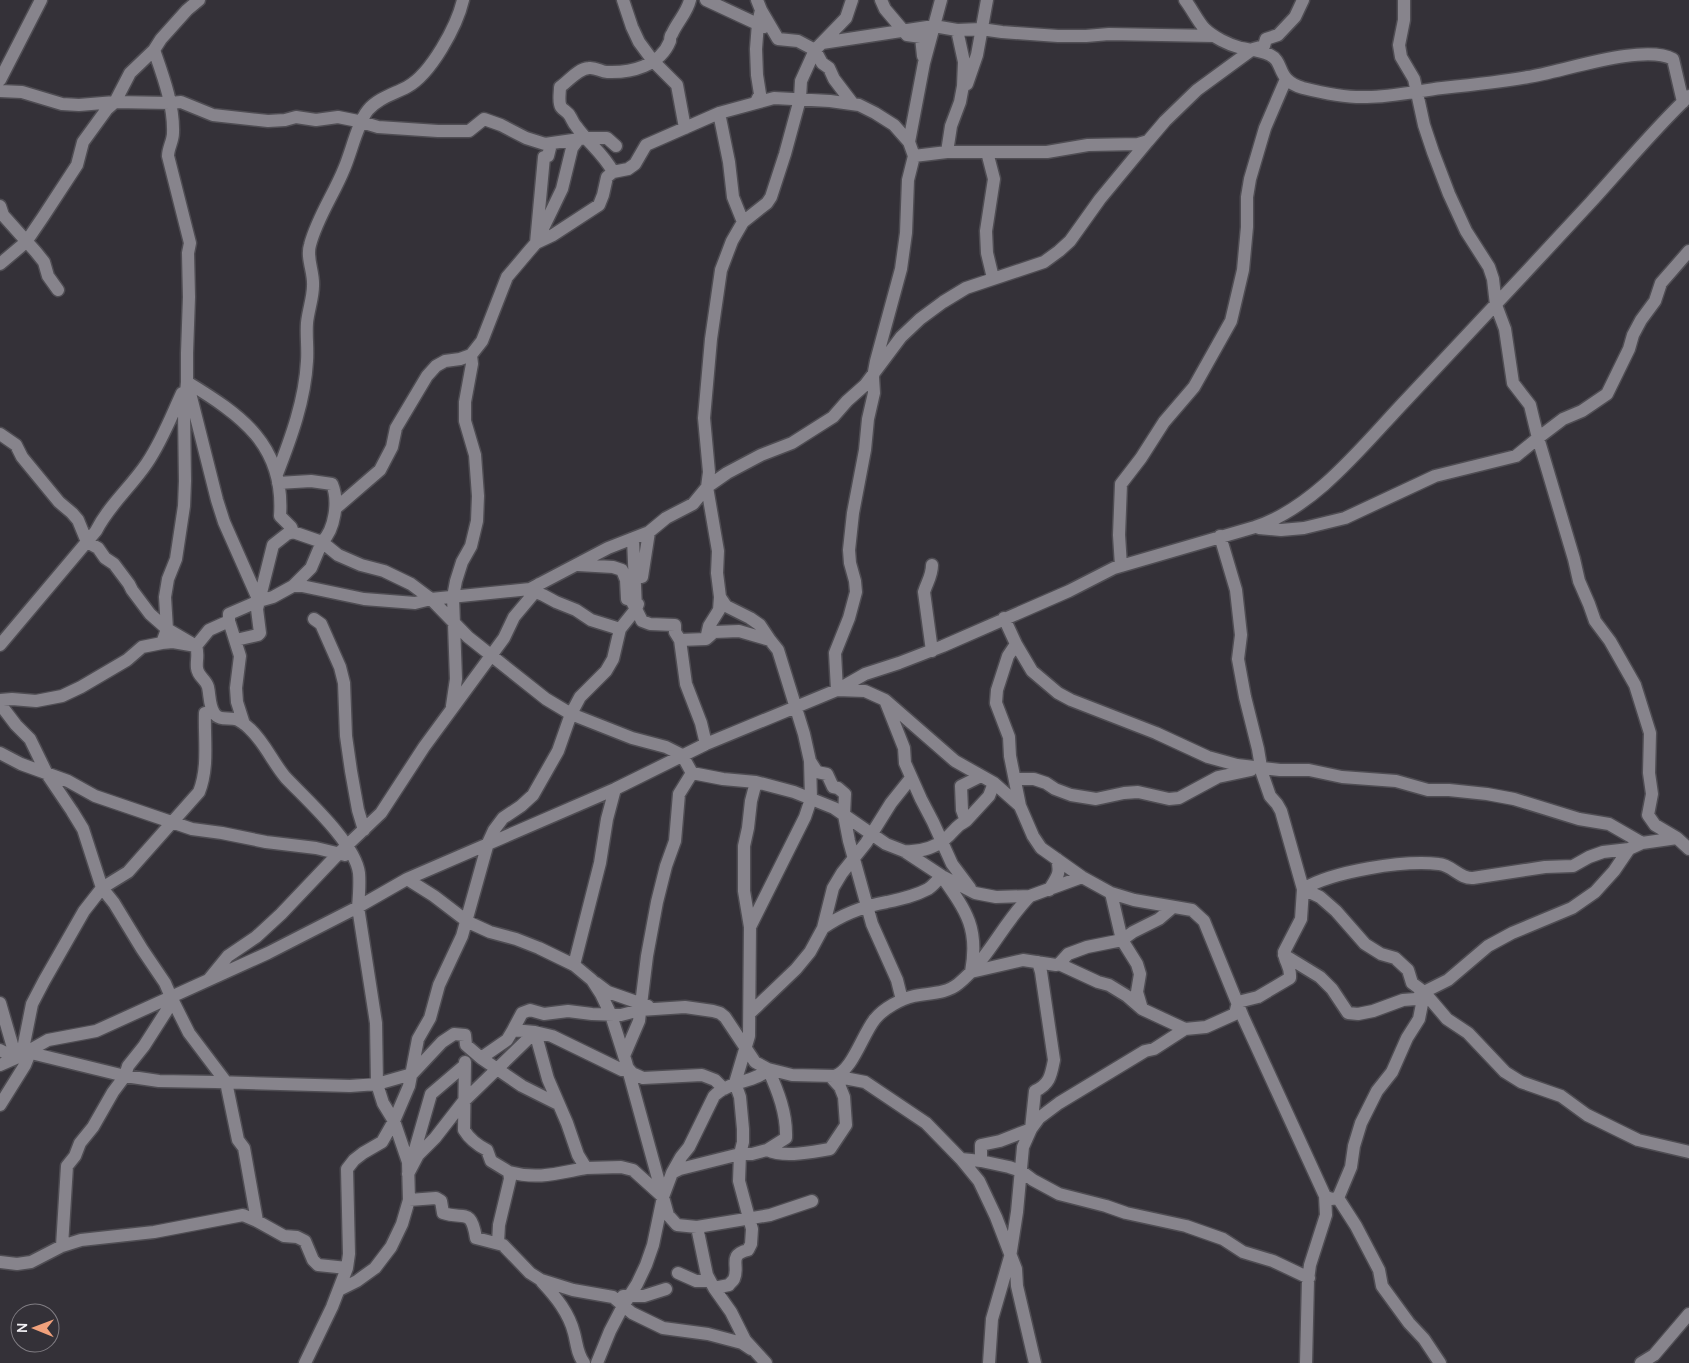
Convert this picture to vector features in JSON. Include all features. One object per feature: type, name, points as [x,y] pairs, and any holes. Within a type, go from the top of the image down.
[{"type":"street","points":[[0,80],[40,0]]},
{"type":"street","points":[[0,264],[26,242],[77,165],[83,142],[107,108],[115,102],[130,73],[154,50],[185,5],[199,0]]},
{"type":"street","points":[[277,478],[301,402],[304,386],[307,362],[306,334],[314,287],[309,246],[326,205],[344,170],[366,112],[374,103],[407,87],[425,73],[451,31],[460,14],[464,0]]},
{"type":"street","points":[[623,0],[639,42],[653,61],[677,85],[685,128]]},
{"type":"street","points":[[613,172],[608,161],[582,139],[569,114],[561,106],[559,98],[560,87],[578,72],[588,68],[596,68],[604,72],[620,72],[639,69],[653,61],[661,54],[669,42],[689,7],[690,0]]},
{"type":"street","points":[[706,0],[727,11],[758,23],[774,34]]},
{"type":"street","points":[[706,639],[709,626],[719,610],[720,597],[717,573],[718,551],[707,487],[709,472],[704,418],[708,358],[721,270],[726,254],[744,222],[768,203],[771,197],[800,99],[801,81],[818,47],[846,18],[852,0]]},
{"type":"street","points":[[881,0],[885,9],[907,34],[921,37],[924,63]]},
{"type":"street","points":[[909,142],[924,63],[941,0]]},
{"type":"street","points":[[947,152],[951,126],[977,55],[987,0]]},
{"type":"street","points":[[0,1065],[48,1040],[96,1031],[268,953],[358,908],[407,879],[615,789],[706,744],[837,690],[864,674],[899,664],[932,651],[1121,566],[1255,526],[1283,515],[1307,500],[1336,474],[1496,305],[1686,99],[1673,60],[1668,56],[1613,59],[1580,64],[1531,77],[1379,97],[1342,96],[1302,88],[1292,84],[1286,79],[1274,57],[1253,49],[1241,48],[1214,36],[1204,28],[1185,0]]},
{"type":"street","points":[[293,586],[302,586],[364,599],[415,602],[537,588],[608,548],[649,532],[666,518],[693,504],[715,480],[739,465],[792,443],[827,421],[864,386],[902,337],[920,319],[966,288],[1044,262],[1065,246],[1100,199],[1165,121],[1197,90],[1253,49],[1264,46],[1266,39],[1278,35],[1295,17],[1303,0]]},
{"type":"street","points":[[1404,0],[1404,20],[1399,52],[1414,79],[1422,118],[1449,194],[1466,231],[1489,267],[1493,279],[1496,305],[1505,329],[1513,383],[1530,405],[1574,559],[1578,581],[1595,621],[1620,657],[1635,685],[1650,733],[1649,773],[1652,794],[1648,815],[1655,825],[1677,838],[1689,849]]},
{"type":"street","points":[[756,102],[760,94],[756,48],[759,5]]},
{"type":"street","points":[[759,5],[778,39],[798,41],[818,47],[903,30],[934,26],[957,30],[981,29],[1058,36],[1109,34],[1214,36]]},
{"type":"street","points":[[957,30],[964,62],[962,96]]},
{"type":"street","points":[[818,47],[822,63],[830,68],[834,79],[853,104]]},
{"type":"street","points":[[154,50],[170,103],[173,133],[168,156],[190,243],[188,253],[187,382],[184,412],[184,506],[176,559],[168,579],[166,597],[167,629],[162,643]]},
{"type":"street","points":[[1121,566],[1119,535],[1121,484],[1141,458],[1164,422],[1194,387],[1231,321],[1244,270],[1247,227],[1246,197],[1250,179],[1264,128],[1286,79]]},
{"type":"street","points":[[0,91],[22,92],[62,104],[181,102],[212,115],[268,121],[296,117],[316,120],[338,117],[378,127],[438,131],[470,131],[484,119],[501,125],[526,138],[545,144],[606,138],[616,146]]},
{"type":"street","points":[[536,243],[553,236],[599,205],[604,195],[607,177],[613,172],[628,169],[635,164],[646,145],[718,113],[756,102],[774,98],[853,104],[875,112],[894,125],[909,142],[914,156],[908,180],[906,233],[900,269],[874,371],[874,393],[853,513],[849,550],[856,592],[835,653],[837,690]]},
{"type":"street","points":[[718,113],[729,162],[733,197],[744,222]]},
{"type":"street","points":[[336,508],[380,470],[392,447],[396,428],[427,376],[436,366],[445,361],[471,355],[482,341],[507,277],[536,243],[562,188],[572,148],[582,139]]},
{"type":"street","points":[[914,156],[947,152],[1047,152],[1081,146],[1138,144],[1148,141]]},
{"type":"street","points":[[536,243],[544,157],[548,156],[551,144]]},
{"type":"street","points":[[987,152],[994,179],[986,231],[987,253],[993,278]]},
{"type":"street","points":[[0,206],[3,215],[44,262],[48,276],[58,290]]},
{"type":"street","points":[[1255,526],[1265,529],[1304,528],[1344,518],[1435,476],[1516,456],[1563,419],[1582,411],[1607,394],[1629,348],[1633,335],[1654,301],[1661,283],[1689,251]]},
{"type":"street","points":[[452,708],[456,680],[453,597],[462,562],[471,546],[477,521],[478,496],[475,455],[465,421],[472,364],[471,355]]},
{"type":"street","points":[[187,382],[209,395],[247,423],[258,436],[277,478],[281,497],[280,516],[291,527],[293,532]]},
{"type":"street","points":[[0,645],[96,531],[104,516],[148,462],[169,426],[187,382]]},
{"type":"street","points":[[187,382],[224,522],[259,601]]},
{"type":"street","points":[[0,434],[16,445],[22,457],[59,502],[78,520],[87,542],[98,548],[105,558],[114,564],[150,614],[167,629],[196,646]]},
{"type":"street","points":[[244,724],[237,702],[236,688],[240,656],[229,621],[229,614],[273,597],[293,586],[311,568],[322,542],[330,534],[336,508],[335,492],[332,484],[277,478]]},
{"type":"street","points":[[236,640],[260,633],[257,609],[274,545],[287,534],[293,532],[322,542],[338,555],[361,565],[384,571],[411,584],[431,599],[468,636],[546,699],[571,714],[682,755],[692,773],[715,778],[756,782],[794,792],[834,808],[886,844],[904,851],[942,876],[975,893],[996,897],[1030,896],[1082,877]]},
{"type":"street","points":[[304,1363],[339,1290],[347,1268],[349,1254],[347,1170],[354,1160],[382,1142],[394,1121],[412,1074],[418,1039],[430,1018],[439,985],[462,936],[488,843],[494,830],[503,818],[533,795],[558,750],[571,714],[580,697],[606,671],[613,659],[620,629],[636,609],[649,532]]},
{"type":"street","points":[[1220,536],[1236,590],[1241,635],[1238,659],[1261,768],[1270,796],[1281,811],[1303,889],[1301,919],[1284,955],[1291,970],[1290,978],[1258,997],[1238,1002]]},
{"type":"street","points":[[633,539],[636,609]]},
{"type":"street","points":[[578,565],[614,567],[622,570],[626,580],[627,599],[631,600],[642,621],[650,624],[675,625],[680,640],[686,684],[701,723],[706,744]]},
{"type":"street","points":[[932,565],[930,580],[926,584],[924,592],[932,651]]},
{"type":"street","points":[[537,588],[543,595],[576,610],[591,620],[620,629]]},
{"type":"street","points":[[208,980],[228,956],[269,926],[381,812],[452,708],[504,638],[514,617],[537,588]]},
{"type":"street","points":[[720,597],[726,606],[760,625],[778,650],[810,761],[811,799],[805,817],[750,927]]},
{"type":"street","points":[[1004,618],[1016,644],[1032,670],[1047,684],[1071,700],[1156,733],[1208,757],[1237,765],[1280,770],[1310,770],[1342,777],[1396,781],[1428,790],[1449,790],[1514,799],[1579,819],[1609,824],[1642,843]]},
{"type":"street","points":[[314,619],[321,624],[340,667],[344,683],[346,736],[350,770],[364,830]]},
{"type":"street","points":[[229,621],[209,630],[196,646],[198,659],[196,666],[199,677],[208,686],[213,711],[217,716],[237,719],[250,729],[285,776],[312,803],[343,850],[354,858],[359,872],[360,891],[358,908],[376,1023],[377,1084],[383,1103],[394,1121],[408,1162],[409,1200],[402,1224],[391,1247],[375,1268],[339,1290]]},
{"type":"street","points":[[680,640],[706,639],[714,632],[739,631],[770,640]]},
{"type":"street","points":[[196,646],[173,642],[142,647],[127,660],[81,688],[62,696],[36,702],[12,699],[0,702],[16,725],[30,739],[47,774],[83,829],[102,888],[114,903],[165,983],[188,1033],[226,1082],[238,1140],[244,1148],[257,1221]]},
{"type":"street","points":[[1016,644],[1008,656],[997,690],[996,703],[1009,737],[1010,756],[1020,806],[1033,836],[1041,848],[1082,877],[1110,893],[1134,900],[1192,910],[1204,921],[1238,1002],[1332,1197],[1356,1226],[1379,1270],[1382,1286],[1409,1323],[1424,1339],[1440,1363]]},
{"type":"street","points":[[837,690],[865,691],[885,700],[954,761],[994,783],[1020,806]]},
{"type":"street","points":[[885,700],[904,748],[905,763],[911,778],[952,864],[975,893]]},
{"type":"street","points":[[26,1053],[23,1049],[32,1004],[84,911],[102,888],[128,872],[199,792],[202,784],[206,748],[205,712],[213,711]]},
{"type":"street","points":[[0,753],[21,764],[68,781],[95,796],[192,829],[343,850]]},
{"type":"street","points":[[810,761],[817,772],[827,774],[833,787],[838,788],[845,794],[844,815],[849,841],[869,907],[872,924],[896,980],[902,1000]]},
{"type":"street","points":[[1016,779],[1034,779],[1046,782],[1054,789],[1070,795],[1096,799],[1138,792],[1169,799],[1179,798],[1218,777],[1261,768]]},
{"type":"street","points":[[513,1030],[552,1036],[625,1070],[625,1061],[639,1021],[647,956],[657,902],[666,866],[676,841],[679,794],[692,773]]},
{"type":"street","points":[[966,821],[962,810],[961,786],[981,776]]},
{"type":"street","points":[[750,1013],[796,969],[810,952],[823,928],[833,888],[891,803],[911,778]]},
{"type":"street","points":[[730,1086],[749,1036],[750,927],[744,891],[744,846],[756,782]]},
{"type":"street","points":[[904,851],[928,848],[946,838],[952,830],[966,821],[989,796],[994,783]]},
{"type":"street","points":[[574,965],[600,863],[607,819],[615,789]]},
{"type":"street","points":[[1303,889],[1335,876],[1358,871],[1423,863],[1441,864],[1452,868],[1467,879],[1545,867],[1573,866],[1603,852],[1629,849],[1642,843],[1677,838]]},
{"type":"street","points":[[1284,955],[1305,966],[1320,977],[1332,989],[1348,1013],[1358,1014],[1373,1011],[1421,995],[1448,980],[1488,946],[1512,933],[1572,908],[1595,892],[1614,871],[1629,849]]},
{"type":"street","points":[[1049,890],[1060,870],[1057,859]]},
{"type":"street","points":[[823,928],[834,920],[928,889],[942,876]]},
{"type":"street","points":[[942,876],[965,908],[970,921],[973,939],[971,972]]},
{"type":"street","points":[[407,879],[466,920],[490,932],[539,948],[574,965],[608,992],[641,1007],[657,1009],[685,1007],[720,1013],[725,1017],[745,1046],[748,1054],[755,1062],[768,1069],[792,1075],[832,1076],[865,1082],[926,1123],[961,1159],[979,1181],[996,1217],[1016,1269],[1017,1286],[1035,1363]]},
{"type":"street","points":[[1303,889],[1320,897],[1336,911],[1365,944],[1381,954],[1395,958],[1408,970],[1412,983],[1421,995],[1447,1019],[1468,1033],[1505,1072],[1521,1082],[1561,1096],[1587,1115],[1638,1140],[1689,1152]]},
{"type":"street","points":[[1110,893],[1122,940],[1137,964],[1140,974],[1137,992],[1142,1009]]},
{"type":"street","points":[[832,1076],[838,1075],[846,1067],[876,1018],[902,1000],[948,990],[956,986],[971,972],[1030,896]]},
{"type":"street","points":[[1059,964],[1068,954],[1087,947],[1122,940],[1133,932],[1159,919],[1173,907]]},
{"type":"street","points":[[971,972],[1023,960],[1059,964],[1109,985],[1127,996],[1142,1009],[1185,1029]]},
{"type":"street","points":[[1031,1129],[1035,1091],[1043,1087],[1052,1074],[1054,1060],[1038,962]]},
{"type":"street","points":[[592,980],[611,1015],[668,1215],[677,1225],[697,1227],[770,1215],[812,1201]]},
{"type":"street","points":[[1306,1363],[1309,1278],[1312,1259],[1332,1197],[1351,1167],[1357,1133],[1364,1115],[1377,1091],[1392,1072],[1407,1038],[1419,1018],[1422,1004],[1421,995]]},
{"type":"street","points":[[62,1246],[67,1166],[75,1156],[80,1143],[93,1127],[113,1092],[125,1076],[128,1066],[144,1046],[167,1010],[170,997]]},
{"type":"street","points":[[989,1363],[992,1319],[1010,1256],[1017,1212],[1023,1147],[1031,1129],[1039,1118],[1059,1103],[1145,1052],[1154,1049],[1185,1029],[1206,1027],[1235,1014],[1238,1002]]},
{"type":"street","points":[[0,1003],[26,1053],[25,1065],[0,1106]]},
{"type":"street","points":[[481,1058],[507,1040],[522,1014],[530,1010],[544,1014],[568,1011],[621,1016],[641,1007]]},
{"type":"street","points":[[408,1174],[418,1155],[435,1138],[464,1102],[535,1032]]},
{"type":"street","points":[[535,1032],[548,1079],[567,1122],[578,1155],[586,1168]]},
{"type":"street","points":[[0,1050],[26,1053],[159,1082],[350,1086],[377,1084],[412,1074],[442,1042],[454,1034],[465,1034],[464,1130],[468,1138],[487,1150],[490,1161],[509,1172],[533,1177],[586,1168],[622,1167],[633,1170],[664,1197]]},
{"type":"street","points":[[466,1045],[481,1058],[522,1086],[558,1104]]},
{"type":"street","points":[[625,1061],[632,1073],[643,1078],[702,1075],[730,1086],[740,1097],[743,1142],[740,1154],[739,1181],[750,1217],[752,1229],[751,1244],[748,1250],[740,1252],[736,1257],[734,1278],[729,1285],[696,1281],[678,1273]]},
{"type":"street","points":[[408,1174],[431,1094],[465,1065]]},
{"type":"street","points":[[596,1363],[610,1331],[626,1301],[638,1284],[653,1245],[664,1197],[672,1173],[689,1147],[714,1096],[730,1086],[764,1074],[768,1069]]},
{"type":"street","points":[[672,1173],[680,1169],[740,1154],[752,1154],[767,1150],[786,1138],[786,1129],[778,1091],[768,1069]]},
{"type":"street","points":[[767,1150],[775,1154],[830,1149],[846,1125],[844,1097],[832,1076]]},
{"type":"street","points":[[981,1161],[981,1145],[1000,1141],[1031,1129]]},
{"type":"street","points":[[961,1159],[981,1161],[1021,1171],[1058,1194],[1126,1213],[1186,1226],[1223,1239],[1243,1252],[1273,1261],[1309,1278]]},
{"type":"street","points":[[498,1243],[499,1224],[510,1179],[509,1172]]},
{"type":"street","points":[[409,1200],[436,1198],[441,1201],[444,1213],[463,1215],[469,1219],[474,1225],[476,1238],[503,1245],[530,1273],[541,1280],[567,1314],[574,1332],[578,1355],[584,1363]]},
{"type":"street","points":[[0,1262],[17,1264],[31,1262],[62,1246],[81,1240],[154,1232],[243,1215],[284,1236],[298,1237],[305,1241],[313,1260],[318,1265],[347,1268]]},
{"type":"street","points":[[697,1227],[707,1275],[732,1312],[745,1340],[764,1359]]},
{"type":"street","points":[[541,1280],[573,1290],[626,1301],[666,1288]]},
{"type":"street","points":[[626,1301],[632,1312],[663,1328],[708,1334],[742,1343],[764,1359]]},
{"type":"street","points":[[1641,1363],[1654,1355],[1689,1314]]}]
